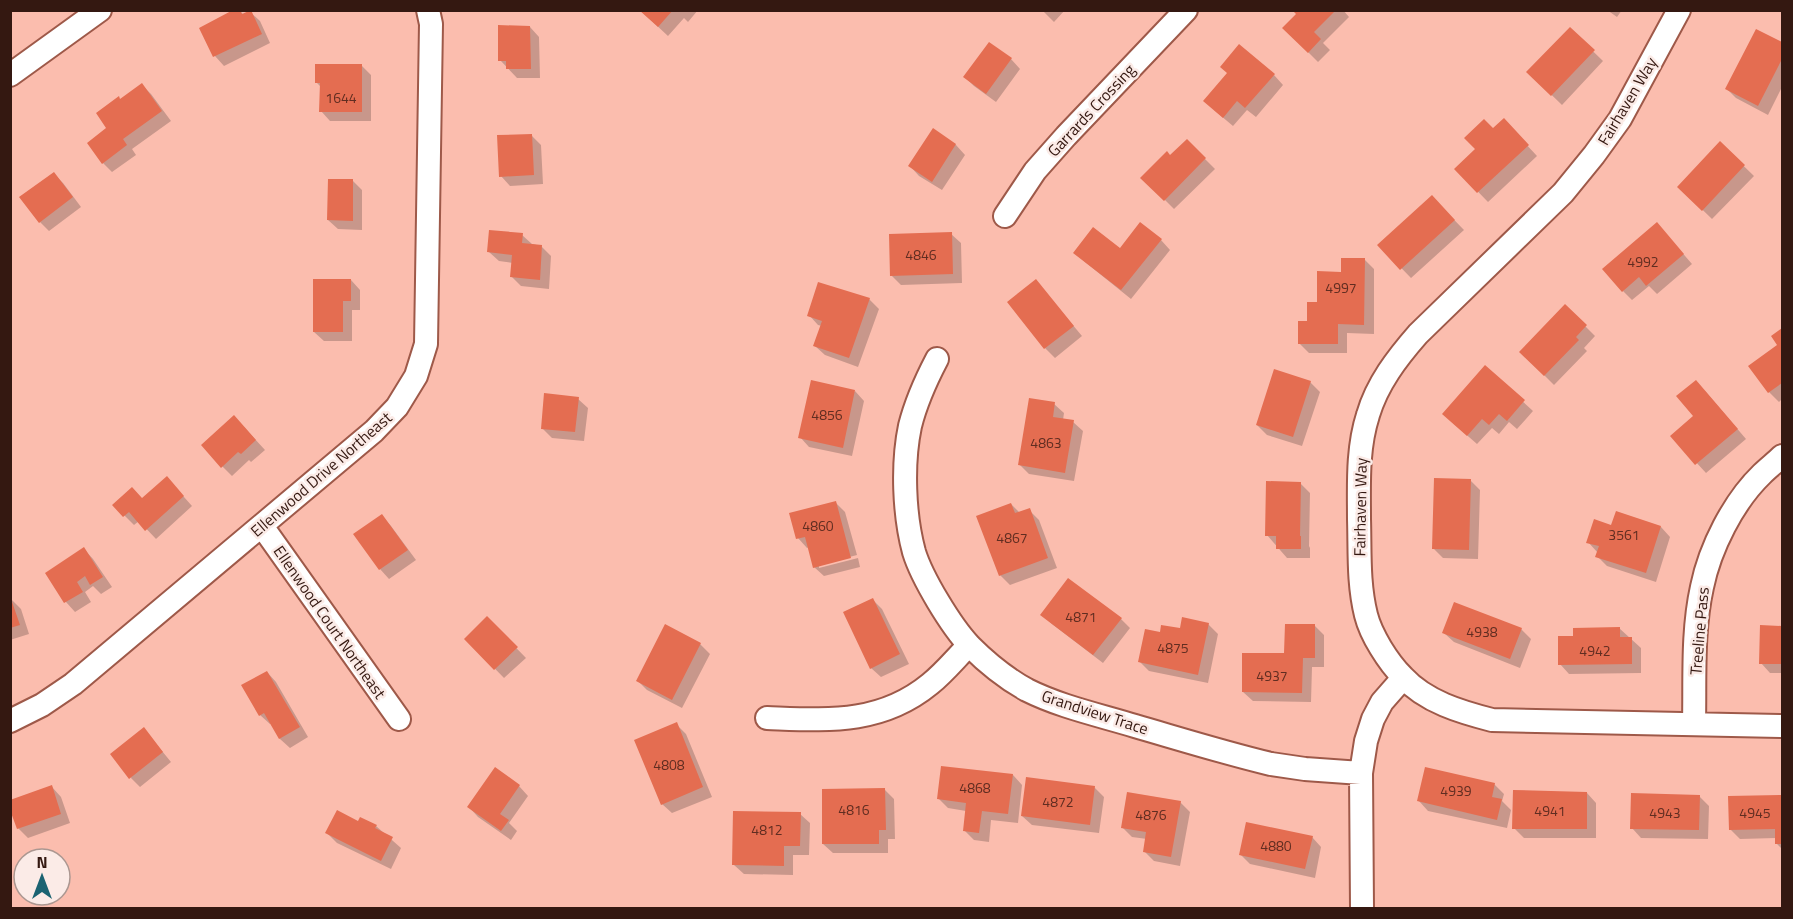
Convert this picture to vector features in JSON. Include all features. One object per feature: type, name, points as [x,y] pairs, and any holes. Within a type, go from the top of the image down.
[{"type":"street","points":[[10,75],[100,10]]},
{"type":"street","name":"Ellenwood Drive Northeast","points":[[10,721],[42,705],[73,684],[374,431],[397,407],[416,375],[426,344],[431,24],[428,10]]},
{"type":"street","name":"Garrards Crossing","points":[[1005,216],[1035,171],[1186,10]]},
{"type":"street","name":"Fairhaven Way","points":[[1679,10],[1620,118],[1594,155],[1563,193],[1399,356],[1380,385],[1368,415],[1359,460],[1360,578],[1366,617],[1382,650],[1403,678],[1428,696],[1459,711],[1492,720],[1782,726]]},
{"type":"street","name":"Grandview Trace","points":[[937,359],[920,391],[910,426],[906,465],[907,505],[915,553],[943,609],[969,645],[993,667],[1026,689],[1065,706],[1271,764],[1361,773]]},
{"type":"street","name":"Treeline Pass","points":[[1694,724],[1696,628],[1702,586],[1708,566],[1715,546],[1735,507],[1761,475],[1782,456]]},
{"type":"street","name":"Ellenwood Court Northeast","points":[[262,526],[399,719]]},
{"type":"street","points":[[767,718],[819,720],[859,717],[890,708],[930,684],[969,645]]},
{"type":"street","points":[[1362,909],[1361,773],[1366,741],[1373,719],[1383,702],[1403,678]]},
{"type":"building","points":[[233,10],[240,10],[242,14],[251,10],[262,34],[213,57],[199,28]]},
{"type":"building","points":[[639,10],[673,10],[658,27]]},
{"type":"building","points":[[1295,10],[1336,10],[1314,32],[1321,39],[1308,53],[1282,28],[1296,14]]},
{"type":"building","points":[[498,25],[530,26],[531,69],[506,69],[506,61],[498,61]]},
{"type":"building","points":[[1570,27],[1595,50],[1551,96],[1526,72]]},
{"type":"building","points":[[1756,29],[1782,42],[1782,59],[1758,106],[1725,89]]},
{"type":"building","points":[[989,42],[1012,58],[986,94],[963,77]]},
{"type":"building","points":[[1239,44],[1275,74],[1245,108],[1237,101],[1223,118],[1203,101],[1227,73],[1220,67]]},
{"type":"building","points":[[315,64],[362,64],[362,112],[319,112],[320,83],[315,83]]},
{"type":"building","points":[[142,83],[162,111],[123,139],[127,145],[102,164],[87,143],[106,128],[96,113]]},
{"type":"building","points":[[1504,118],[1529,145],[1477,193],[1454,169],[1475,149],[1464,138],[1484,119],[1493,128]]},
{"type":"building","points":[[933,128],[956,144],[932,182],[908,166]]},
{"type":"building","points":[[532,134],[534,175],[499,177],[497,135]]},
{"type":"building","points":[[1187,139],[1206,158],[1164,201],[1140,178],[1167,151],[1170,155]]},
{"type":"building","points":[[1720,141],[1745,165],[1702,211],[1677,187]]},
{"type":"building","points":[[54,172],[73,197],[39,223],[19,197]]},
{"type":"building","points":[[328,179],[353,179],[353,221],[327,220]]},
{"type":"building","points":[[1432,195],[1455,220],[1400,270],[1377,245]]},
{"type":"building","points":[[1140,222],[1162,239],[1121,290],[1073,253],[1093,227],[1120,248]]},
{"type":"building","points":[[1657,222],[1684,254],[1646,286],[1639,277],[1622,292],[1602,269]]},
{"type":"building","points":[[489,230],[523,233],[522,243],[542,245],[540,280],[510,277],[512,255],[487,252]]},
{"type":"building","points":[[952,232],[953,274],[890,276],[889,234]]},
{"type":"building","points":[[1341,258],[1365,258],[1364,325],[1338,324],[1338,344],[1298,344],[1298,321],[1307,321],[1307,302],[1317,302],[1317,271],[1341,272]]},
{"type":"building","points":[[313,279],[351,279],[351,301],[343,301],[343,332],[313,332]]},
{"type":"building","points":[[1036,279],[1074,326],[1044,349],[1007,302]]},
{"type":"building","points":[[818,282],[870,298],[849,358],[813,346],[822,321],[807,316]]},
{"type":"building","points":[[1565,304],[1587,325],[1576,337],[1579,340],[1544,376],[1519,352]]},
{"type":"building","points":[[1782,328],[1782,383],[1768,393],[1748,366],[1777,345],[1771,336]]},
{"type":"building","points":[[1485,365],[1525,400],[1507,421],[1499,414],[1489,425],[1482,419],[1467,436],[1442,414]]},
{"type":"building","points":[[1274,369],[1311,381],[1293,437],[1256,425]]},
{"type":"building","points":[[811,380],[855,390],[843,448],[798,438]]},
{"type":"building","points":[[1696,380],[1738,429],[1695,465],[1670,436],[1693,416],[1676,396]]},
{"type":"building","points":[[544,393],[579,397],[575,432],[541,429]]},
{"type":"building","points":[[1029,398],[1055,402],[1053,417],[1074,420],[1065,473],[1018,465]]},
{"type":"building","points":[[234,415],[256,440],[241,454],[238,452],[221,468],[201,445]]},
{"type":"building","points":[[167,476],[184,496],[145,531],[129,512],[123,517],[112,505],[132,487],[142,498]]},
{"type":"building","points":[[1434,478],[1471,479],[1469,550],[1432,549]]},
{"type":"building","points":[[1266,481],[1301,482],[1301,549],[1276,549],[1276,536],[1265,536]]},
{"type":"building","points":[[836,501],[851,558],[813,568],[805,537],[796,539],[789,513]]},
{"type":"building","points":[[1011,503],[1015,513],[1030,508],[1048,558],[999,576],[976,516]]},
{"type":"building","points":[[1616,511],[1661,526],[1646,573],[1595,557],[1599,546],[1586,543],[1594,519],[1611,525]]},
{"type":"building","points":[[382,514],[408,550],[379,570],[353,534]]},
{"type":"building","points":[[84,547],[103,577],[90,585],[85,576],[77,582],[83,592],[64,603],[45,573]]},
{"type":"building","points":[[1068,578],[1122,618],[1093,655],[1040,615]]},
{"type":"building","points":[[10,596],[20,625],[10,628]]},
{"type":"building","points":[[873,598],[900,654],[870,669],[843,612]]},
{"type":"building","points":[[1454,602],[1522,628],[1510,659],[1442,633]]},
{"type":"building","points":[[487,616],[518,647],[494,670],[464,639]]},
{"type":"building","points":[[1182,617],[1209,623],[1198,675],[1138,662],[1145,629],[1160,632],[1161,625],[1180,628]]},
{"type":"building","points":[[665,624],[701,643],[672,700],[636,681]]},
{"type":"building","points":[[1285,624],[1315,624],[1315,658],[1303,658],[1302,693],[1242,692],[1242,653],[1284,653]]},
{"type":"building","points":[[1760,625],[1782,626],[1782,664],[1759,664]]},
{"type":"building","points":[[1620,627],[1620,637],[1632,637],[1632,664],[1558,665],[1558,636],[1573,636],[1573,628]]},
{"type":"building","points":[[267,671],[300,727],[279,739],[264,713],[259,716],[241,685]]},
{"type":"building","points":[[677,722],[703,787],[661,805],[634,740]]},
{"type":"building","points":[[144,727],[163,752],[129,779],[110,754]]},
{"type":"building","points":[[941,766],[1013,774],[1008,814],[982,811],[979,833],[963,831],[966,803],[937,799]]},
{"type":"building","points":[[495,767],[520,785],[500,814],[509,820],[501,831],[467,807]]},
{"type":"building","points":[[1425,767],[1495,783],[1492,797],[1502,799],[1497,820],[1417,801]]},
{"type":"building","points":[[1026,777],[1095,786],[1090,825],[1021,816]]},
{"type":"building","points":[[52,785],[61,814],[17,829],[10,810],[10,800]]},
{"type":"building","points":[[885,788],[886,830],[879,830],[879,844],[822,844],[822,789]]},
{"type":"building","points":[[1513,790],[1587,792],[1587,829],[1512,829]]},
{"type":"building","points":[[1127,792],[1181,801],[1171,857],[1143,852],[1146,832],[1121,828]]},
{"type":"building","points":[[1631,793],[1700,795],[1699,830],[1630,829]]},
{"type":"building","points":[[1782,795],[1782,844],[1775,844],[1775,829],[1729,830],[1728,796]]},
{"type":"building","points":[[337,810],[358,821],[360,817],[377,825],[375,828],[393,837],[381,861],[325,833]]},
{"type":"building","points":[[733,811],[801,812],[800,846],[784,846],[784,866],[732,865]]},
{"type":"building","points":[[1246,822],[1313,836],[1305,869],[1239,855]]}]
